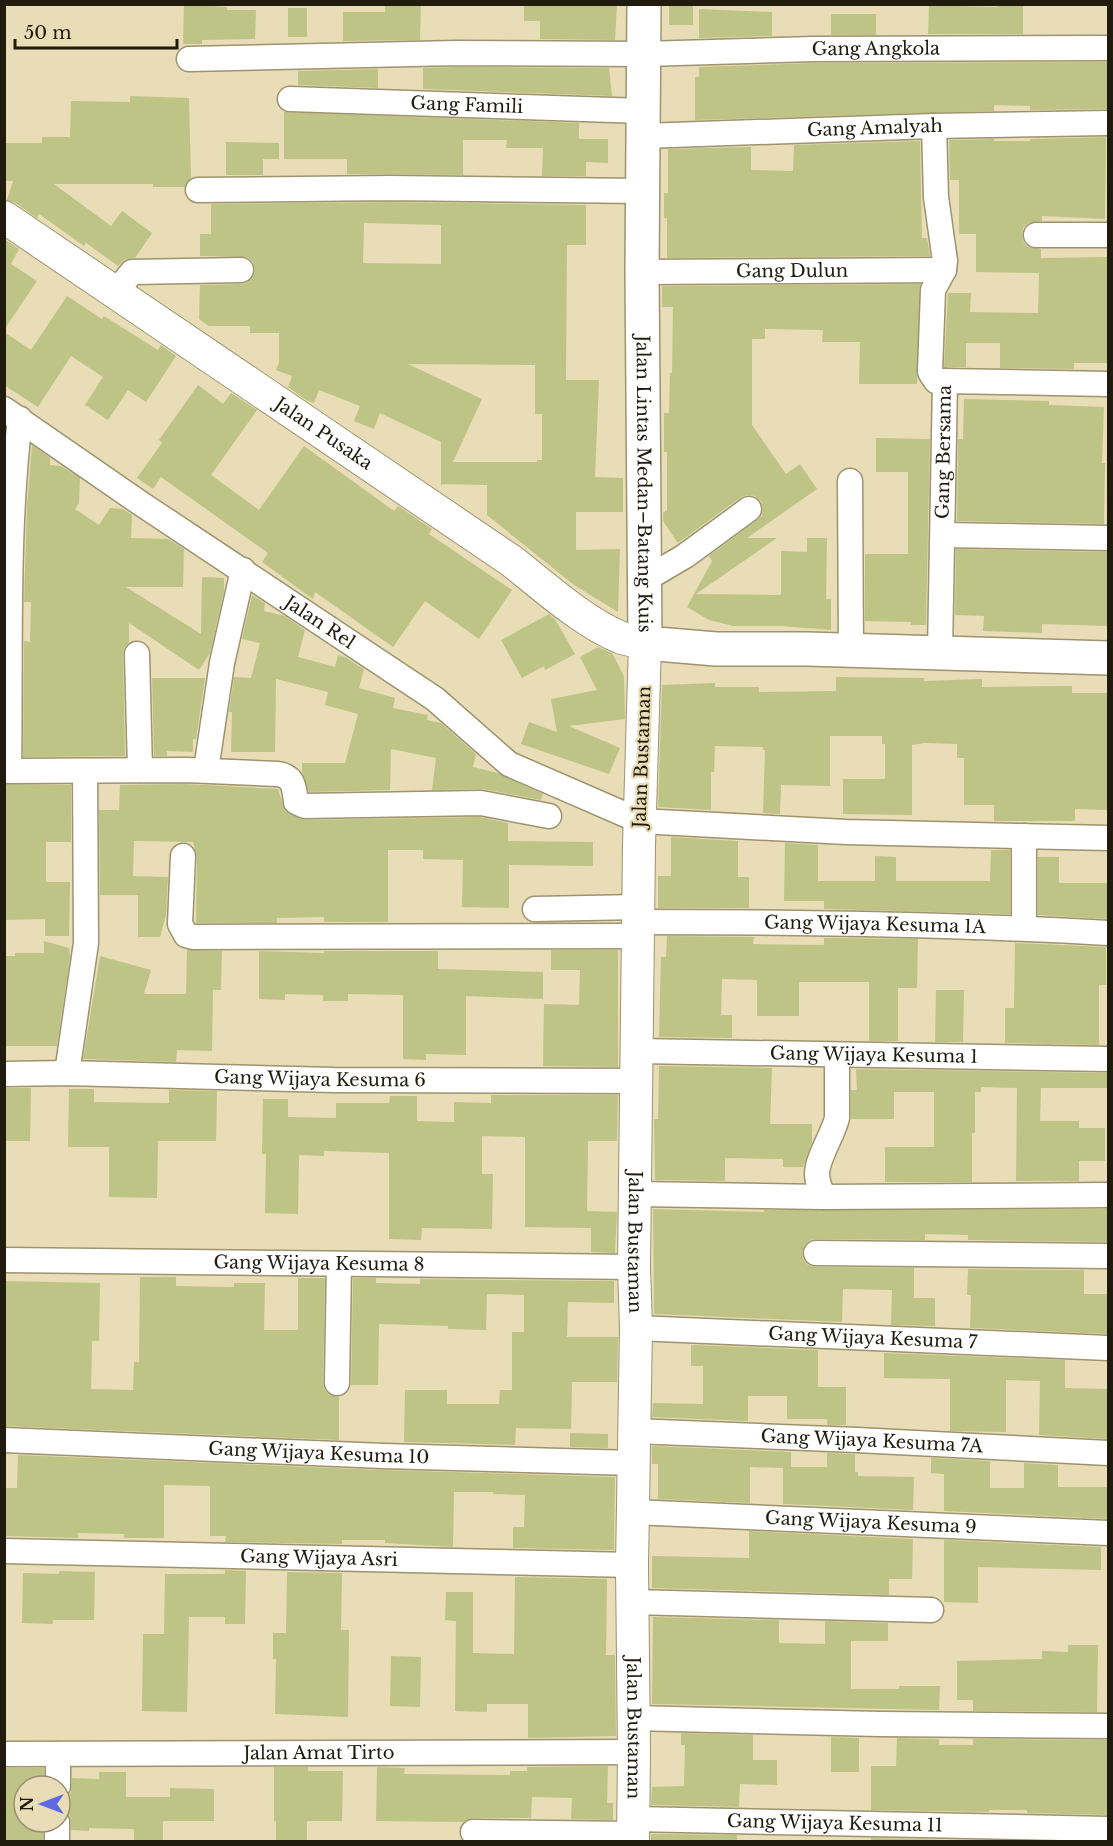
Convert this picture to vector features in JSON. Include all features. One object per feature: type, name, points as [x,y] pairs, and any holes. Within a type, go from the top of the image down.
[{"type":"highway","name":"Jalan Lintas Medan–Batang Kuis","points":[[644,4],[642,272],[645,644],[716,648],[1108,658]]},
{"type":"main road","name":"Jalan Pusaka","points":[[4,217],[513,562],[592,621],[622,637],[645,644]]},
{"type":"main road","name":"Jalan Bustaman","points":[[634,1832],[632,1565],[636,1328],[634,1267],[640,822],[645,644]]},
{"type":"street","name":"Gang Angkola","points":[[189,59],[456,53],[644,54],[814,48],[1108,48]]},
{"type":"street","name":"Gang Famili","points":[[290,99],[643,124]]},
{"type":"street","name":"Gang Amalyah","points":[[643,124],[934,126],[1108,123]]},
{"type":"street","points":[[934,126],[936,197],[945,261],[944,270],[933,290],[930,372],[936,381],[945,381]]},
{"type":"street","points":[[198,190],[390,188],[643,191]]},
{"type":"street","points":[[1036,235],[1108,235]]},
{"type":"street","points":[[116,293],[132,272],[241,270]]},
{"type":"street","name":"Gang Dulun","points":[[642,272],[944,270]]},
{"type":"street","name":"Gang Bersama","points":[[940,652],[945,381],[1108,384]]},
{"type":"street","points":[[12,414],[14,473],[7,771],[206,770],[284,775],[292,781],[296,802],[305,806],[481,803],[549,816]]},
{"type":"street","name":"Jalan Rel","points":[[12,414],[143,506],[435,699],[509,764],[640,822]]},
{"type":"street","points":[[850,481],[851,650]]},
{"type":"street","points":[[644,580],[685,556],[749,509]]},
{"type":"street","points":[[943,535],[1108,538]]},
{"type":"street","points":[[206,770],[222,663],[243,570]]},
{"type":"street","points":[[137,654],[140,770]]},
{"type":"street","points":[[67,1073],[86,943],[85,771]]},
{"type":"street","points":[[640,822],[846,832],[1108,838]]},
{"type":"street","points":[[1024,836],[1024,928]]},
{"type":"street","points":[[183,856],[180,924],[186,935],[193,937],[639,922]]},
{"type":"street","points":[[536,909],[639,922]]},
{"type":"street","name":"Gang Wijaya Kesuma 1A","points":[[639,922],[764,922],[1024,928],[1108,933]]},
{"type":"street","points":[[824,1197],[818,1183],[817,1168],[835,1128],[837,1118],[837,1055]]},
{"type":"street","name":"Gang Wijaya Kesuma 1","points":[[638,1066],[837,1055],[1108,1059]]},
{"type":"street","name":"Gang Wijaya Kesuma 6","points":[[4,1074],[67,1073],[333,1080],[638,1066]]},
{"type":"street","points":[[636,1194],[824,1197],[1108,1195]]},
{"type":"street","points":[[816,1253],[1108,1256]]},
{"type":"street","name":"Gang Wijaya Kesuma 8","points":[[4,1260],[634,1267]]},
{"type":"street","points":[[337,1383],[339,1264]]},
{"type":"street","name":"Gang Wijaya Kesuma 7","points":[[636,1328],[1108,1348]]},
{"type":"street","name":"Gang Wijaya Kesuma 7A","points":[[634,1431],[1108,1453]]},
{"type":"street","name":"Gang Wijaya Kesuma 10","points":[[4,1440],[383,1456],[634,1462]]},
{"type":"street","name":"Gang Wijaya Kesuma 9","points":[[633,1512],[1108,1533]]},
{"type":"street","name":"Gang Wijaya Asri","points":[[4,1551],[632,1565]]},
{"type":"street","points":[[633,1602],[931,1610]]},
{"type":"street","points":[[633,1718],[880,1724],[1108,1726]]},
{"type":"street","name":"Jalan Amat Tirto","points":[[4,1754],[634,1752]]},
{"type":"street","points":[[58,1754],[58,1774]]},
{"type":"street","name":"Gang Wijaya Kesuma 11","points":[[473,1832],[1108,1828]]},
{"type":"building","points":[[184,4],[227,7],[227,10],[256,10],[255,39],[202,40],[202,44],[183,44]]},
{"type":"building","points":[[385,4],[421,4],[420,40],[343,41],[343,12],[385,12]]},
{"type":"building","points":[[524,4],[617,4],[615,40],[540,39],[540,21],[524,21]]},
{"type":"building","points":[[669,4],[693,4],[693,25],[669,25]]},
{"type":"building","points":[[997,4],[1023,4],[1023,34],[928,34],[929,5],[997,7]]},
{"type":"building","points":[[288,8],[307,8],[307,37],[288,37]]},
{"type":"building","points":[[699,9],[772,12],[772,36],[699,38]]},
{"type":"building","points":[[831,14],[876,14],[876,35],[831,35]]},
{"type":"building","points":[[1108,62],[1108,109],[1030,110],[1030,106],[994,105],[994,111],[695,120],[695,77],[699,77],[699,67],[814,63]]},
{"type":"building","points":[[423,68],[609,68],[612,96],[423,89]]},
{"type":"building","points":[[378,69],[378,88],[298,85],[298,71]]},
{"type":"building","points":[[130,96],[189,98],[191,178],[185,187],[153,187],[153,184],[54,184],[111,226],[122,211],[152,233],[135,258],[125,259],[118,266],[86,243],[84,246],[39,214],[37,218],[14,202],[7,200],[13,181],[4,181],[4,143],[42,143],[42,137],[70,137],[71,101],[130,102]]},
{"type":"building","points":[[284,112],[579,123],[579,139],[608,139],[608,163],[586,162],[586,176],[542,176],[543,148],[506,148],[507,140],[463,140],[463,175],[347,174],[347,159],[284,159]]},
{"type":"building","points":[[1106,137],[1105,219],[1042,216],[1042,221],[1028,223],[1023,228],[1022,236],[1028,247],[1041,249],[1041,258],[1108,257],[1108,363],[1074,363],[1074,369],[1000,368],[1000,343],[966,343],[966,367],[944,367],[948,293],[971,293],[970,312],[1038,313],[1039,273],[976,272],[976,234],[959,234],[959,180],[950,180],[949,140],[1030,141],[1030,139]]},
{"type":"building","points":[[920,141],[922,238],[927,238],[930,256],[667,258],[667,218],[664,218],[664,193],[668,193],[668,149],[751,147],[751,170],[793,171],[794,145]]},
{"type":"building","points":[[226,142],[279,143],[279,159],[263,159],[263,175],[226,175]]},
{"type":"building","points":[[390,202],[586,205],[586,245],[567,245],[566,380],[599,380],[595,477],[623,478],[623,512],[576,512],[576,550],[620,549],[618,612],[574,585],[487,515],[487,485],[442,484],[441,486],[441,442],[380,413],[374,429],[354,421],[360,406],[319,390],[314,403],[306,400],[288,387],[292,376],[276,370],[279,362],[279,333],[250,333],[250,326],[209,326],[199,319],[200,285],[242,284],[253,277],[255,270],[253,262],[247,257],[200,256],[200,234],[211,234],[211,204]],"holes":[[[364,223],[441,225],[441,264],[363,263]],[[408,364],[535,365],[535,414],[542,414],[542,460],[537,460],[537,462],[453,462],[482,399]]]},
{"type":"building","points":[[4,239],[19,249],[11,264],[37,281],[4,330]]},
{"type":"building","points":[[920,284],[917,384],[859,384],[860,342],[822,342],[823,330],[765,329],[765,339],[752,339],[752,425],[786,474],[800,464],[817,489],[747,538],[777,538],[696,594],[781,595],[781,551],[807,552],[807,538],[827,538],[826,599],[831,599],[831,630],[781,626],[733,626],[709,620],[687,607],[712,561],[709,556],[757,520],[762,515],[763,508],[761,501],[755,496],[741,497],[678,543],[663,521],[663,513],[667,510],[664,413],[669,413],[673,307],[662,307],[662,286]]},
{"type":"building","points":[[67,296],[102,319],[104,316],[158,350],[161,345],[176,356],[146,402],[128,390],[108,420],[85,405],[103,377],[71,356],[38,407],[4,385],[4,332],[31,350]]},
{"type":"building","points":[[198,385],[223,404],[231,393],[257,410],[211,475],[259,510],[304,446],[394,511],[398,506],[432,529],[429,534],[512,590],[479,639],[425,601],[393,647],[315,592],[313,599],[262,562],[268,553],[161,477],[153,489],[137,478],[162,443],[159,440]]},
{"type":"building","points":[[964,399],[1049,401],[1049,405],[1104,407],[1102,463],[1105,463],[1104,524],[957,521],[958,439],[963,439]]},
{"type":"building","points":[[876,438],[930,439],[926,625],[911,625],[911,622],[865,621],[865,554],[908,554],[908,472],[876,472]]},
{"type":"building","points":[[32,445],[50,458],[50,465],[61,466],[80,478],[79,503],[75,509],[99,525],[110,508],[123,509],[132,515],[131,538],[168,539],[184,549],[183,587],[126,587],[201,634],[202,577],[224,578],[224,591],[210,653],[199,670],[129,623],[129,642],[123,654],[125,756],[23,757],[24,641],[30,642],[31,602],[24,602],[27,507]]},
{"type":"building","points":[[956,549],[1108,552],[1108,626],[1042,624],[1042,633],[983,631],[984,616],[955,615]]},
{"type":"building","points":[[252,595],[265,603],[264,611],[285,616],[305,630],[298,657],[335,667],[338,655],[345,657],[364,669],[359,688],[395,698],[393,708],[428,715],[427,720],[441,723],[476,754],[473,767],[498,773],[543,794],[541,800],[483,789],[432,790],[436,758],[391,749],[390,790],[309,792],[302,772],[302,763],[345,763],[358,714],[325,705],[328,692],[276,679],[275,752],[231,752],[232,712],[229,712],[234,677],[251,678],[260,643],[242,639]]},
{"type":"building","points":[[549,614],[555,619],[575,654],[545,670],[544,666],[522,678],[501,640]]},
{"type":"building","points":[[598,647],[612,653],[624,676],[625,719],[569,726],[620,748],[609,774],[521,744],[529,722],[557,732],[551,699],[597,690],[580,657]]},
{"type":"building","points":[[836,677],[924,678],[924,681],[982,679],[982,687],[1072,686],[1072,693],[1108,693],[1108,810],[1075,809],[1075,821],[994,821],[994,805],[964,805],[964,758],[957,758],[957,744],[924,743],[912,745],[912,815],[843,814],[843,779],[885,779],[885,744],[882,744],[882,736],[830,736],[830,786],[781,785],[780,814],[763,813],[765,750],[763,747],[715,746],[714,772],[711,772],[711,810],[658,807],[662,685],[715,683],[715,687],[759,687],[759,692],[836,691]]},
{"type":"building","points":[[152,678],[205,678],[196,739],[193,739],[193,752],[167,751],[167,756],[154,756]]},
{"type":"building","points":[[4,784],[71,785],[71,842],[46,842],[46,882],[70,882],[69,936],[45,936],[45,919],[4,920]]},
{"type":"building","points":[[186,784],[278,789],[285,811],[305,820],[480,817],[508,823],[508,841],[593,842],[593,866],[509,865],[509,908],[462,907],[463,860],[423,859],[423,850],[388,850],[388,922],[324,922],[324,917],[277,918],[277,923],[196,923],[197,857],[193,842],[134,841],[133,876],[168,877],[166,915],[160,937],[138,937],[138,895],[100,895],[99,810],[119,810],[120,785]]},
{"type":"building","points":[[671,837],[738,841],[738,877],[749,877],[749,908],[658,908],[658,876],[671,876]]},
{"type":"building","points":[[785,843],[818,845],[818,881],[875,881],[875,856],[896,857],[896,881],[990,881],[991,850],[1010,850],[1010,914],[824,909],[824,901],[784,901]]},
{"type":"building","points":[[1038,857],[1059,857],[1059,883],[1108,883],[1108,919],[1038,915]]},
{"type":"building","points":[[667,936],[754,937],[753,944],[824,945],[824,938],[918,939],[917,988],[898,988],[898,1041],[869,1041],[869,982],[799,982],[799,1016],[757,1016],[757,980],[722,979],[721,1015],[732,1015],[732,1038],[659,1037],[661,957],[666,957]]},
{"type":"building","points":[[44,941],[69,948],[70,957],[57,1046],[4,1046],[4,956],[15,956],[15,953],[44,953]]},
{"type":"building","points":[[1015,943],[1106,947],[1106,985],[1099,985],[1099,1045],[1005,1043],[1005,1008],[1014,1008]]},
{"type":"building","points":[[187,950],[222,951],[221,990],[213,990],[212,1051],[177,1050],[176,1062],[83,1059],[100,956],[151,970],[144,994],[186,994]]},
{"type":"building","points":[[551,950],[618,950],[618,1067],[543,1066],[544,1004],[579,1005],[580,970],[551,970]]},
{"type":"building","points":[[259,951],[324,953],[324,951],[438,951],[438,969],[543,972],[543,999],[466,996],[466,1055],[426,1054],[426,1060],[403,1059],[403,995],[348,994],[348,1001],[323,1001],[323,995],[285,994],[285,1000],[259,999]]},
{"type":"building","points":[[936,990],[964,990],[963,1042],[935,1042]]},
{"type":"building","points":[[659,1066],[772,1068],[770,1124],[812,1124],[812,1142],[803,1167],[783,1167],[783,1159],[725,1158],[725,1181],[655,1180],[654,1119],[658,1119]]},
{"type":"building","points":[[856,1069],[1108,1073],[1108,1088],[1041,1088],[1040,1121],[1079,1121],[1079,1128],[1105,1128],[1105,1161],[1079,1161],[1079,1181],[1016,1181],[1017,1088],[981,1087],[981,1092],[975,1092],[972,1182],[885,1182],[885,1147],[934,1147],[934,1092],[894,1092],[894,1119],[851,1119],[851,1090],[857,1090]]},
{"type":"building","points":[[4,1088],[31,1088],[30,1141],[4,1141]]},
{"type":"building","points":[[69,1089],[94,1089],[94,1102],[169,1103],[169,1090],[217,1091],[216,1141],[158,1141],[157,1198],[109,1197],[109,1147],[68,1147]]},
{"type":"building","points":[[491,1095],[618,1095],[617,1141],[588,1141],[587,1211],[617,1212],[615,1253],[591,1252],[591,1228],[525,1227],[525,1137],[482,1136],[482,1174],[493,1174],[492,1229],[422,1228],[421,1240],[389,1239],[389,1153],[324,1151],[324,1156],[299,1155],[298,1214],[265,1213],[266,1154],[262,1154],[263,1099],[288,1099],[288,1117],[336,1118],[336,1103],[389,1103],[390,1096],[417,1096],[417,1121],[454,1122],[454,1102],[491,1103]]},
{"type":"building","points":[[653,1209],[764,1212],[764,1210],[1108,1209],[1108,1242],[968,1240],[968,1235],[925,1234],[925,1240],[816,1239],[804,1245],[803,1259],[808,1265],[815,1267],[914,1268],[914,1298],[935,1298],[935,1326],[891,1325],[892,1290],[843,1289],[842,1322],[654,1314]]},
{"type":"building","points":[[968,1269],[1084,1270],[1084,1294],[1108,1294],[1108,1334],[970,1328],[971,1295],[967,1295]]},
{"type":"building","points":[[140,1277],[176,1277],[176,1286],[234,1287],[234,1283],[265,1283],[264,1330],[298,1330],[298,1278],[325,1278],[323,1383],[329,1395],[339,1397],[339,1440],[4,1426],[4,1281],[100,1283],[99,1341],[92,1341],[91,1389],[133,1390],[134,1362],[139,1362]]},
{"type":"building","points":[[353,1278],[376,1278],[376,1283],[420,1284],[420,1279],[614,1281],[614,1303],[568,1302],[567,1337],[618,1337],[617,1382],[572,1382],[571,1429],[516,1428],[515,1445],[404,1442],[405,1390],[447,1390],[447,1404],[499,1404],[500,1390],[512,1390],[512,1332],[524,1332],[524,1295],[487,1294],[486,1330],[448,1329],[448,1326],[379,1324],[378,1385],[351,1385]]},
{"type":"building","points":[[691,1345],[818,1350],[818,1387],[846,1387],[846,1425],[827,1425],[827,1419],[787,1419],[787,1396],[748,1396],[748,1421],[652,1417],[653,1403],[703,1404],[703,1366],[691,1366]]},
{"type":"building","points":[[884,1353],[1065,1360],[1065,1388],[1108,1389],[1108,1439],[1039,1435],[1040,1381],[1006,1380],[1006,1432],[950,1431],[950,1379],[884,1378]]},
{"type":"building","points":[[570,1433],[608,1434],[608,1448],[570,1447]]},
{"type":"building","points":[[652,1446],[791,1452],[791,1467],[827,1467],[827,1453],[855,1454],[855,1472],[858,1472],[858,1476],[914,1477],[913,1510],[783,1504],[783,1468],[750,1467],[750,1503],[658,1499],[658,1464],[652,1464]]},
{"type":"building","points":[[18,1455],[615,1477],[614,1550],[513,1548],[513,1527],[524,1527],[525,1495],[493,1494],[493,1492],[454,1492],[453,1547],[385,1543],[385,1540],[342,1540],[342,1544],[225,1542],[226,1536],[210,1536],[210,1486],[164,1485],[164,1538],[124,1538],[124,1534],[78,1533],[78,1538],[4,1536],[4,1488],[17,1488]]},
{"type":"building","points":[[931,1458],[990,1461],[990,1488],[1024,1488],[1024,1463],[1058,1465],[1058,1487],[1108,1487],[1108,1519],[944,1511],[944,1474],[931,1473]]},
{"type":"building","points":[[749,1531],[913,1539],[912,1579],[889,1579],[889,1595],[652,1588],[652,1556],[749,1558]]},
{"type":"building","points":[[944,1540],[1101,1547],[1101,1570],[978,1567],[978,1603],[944,1602]]},
{"type":"building","points":[[225,1570],[246,1571],[245,1624],[225,1624],[225,1617],[189,1617],[187,1712],[142,1711],[143,1634],[164,1634],[165,1574],[225,1574]]},
{"type":"building","points":[[59,1571],[95,1572],[94,1620],[53,1620],[53,1624],[22,1623],[23,1573],[59,1574]]},
{"type":"building","points":[[287,1572],[342,1573],[341,1630],[349,1630],[348,1717],[275,1714],[276,1659],[273,1659],[273,1633],[286,1633]]},
{"type":"building","points":[[515,1577],[607,1579],[606,1655],[615,1655],[616,1736],[528,1738],[528,1704],[487,1704],[487,1712],[455,1711],[456,1621],[445,1620],[446,1592],[473,1592],[473,1653],[514,1654]]},
{"type":"building","points":[[653,1617],[779,1620],[779,1643],[825,1644],[825,1621],[888,1623],[888,1641],[851,1641],[851,1689],[940,1686],[939,1710],[652,1704]]},
{"type":"building","points":[[1068,1645],[1098,1645],[1097,1712],[973,1711],[973,1700],[957,1700],[957,1661],[1042,1659],[1042,1651],[1068,1652]]},
{"type":"building","points":[[391,1656],[421,1657],[420,1707],[390,1706]]},
{"type":"building","points":[[681,1733],[753,1735],[753,1760],[777,1760],[777,1785],[740,1784],[739,1807],[651,1805],[652,1787],[684,1786],[685,1745],[681,1745]]},
{"type":"building","points":[[831,1737],[859,1738],[859,1772],[831,1772]]},
{"type":"building","points":[[897,1738],[939,1739],[939,1745],[973,1745],[973,1739],[1108,1740],[1108,1815],[1027,1813],[1027,1810],[989,1810],[989,1812],[871,1810],[871,1766],[896,1766]]},
{"type":"building","points":[[608,1766],[607,1803],[613,1803],[613,1820],[571,1819],[572,1798],[532,1797],[531,1818],[473,1818],[463,1822],[376,1821],[377,1767],[405,1768],[404,1774],[510,1775],[510,1771],[527,1771],[527,1767]]},
{"type":"building","points":[[274,1767],[308,1767],[308,1771],[343,1771],[342,1821],[307,1821],[307,1842],[276,1842]]},
{"type":"building","points":[[4,1768],[44,1768],[44,1774],[12,1774],[12,1834],[43,1834],[43,1842],[6,1842]]},
{"type":"building","points":[[99,1772],[126,1772],[126,1797],[170,1797],[170,1788],[214,1789],[214,1821],[163,1821],[163,1842],[134,1842],[134,1829],[72,1830],[72,1778],[99,1779]]},
{"type":"building","points":[[651,1834],[737,1835],[737,1842],[651,1842]]},
{"type":"building","points":[[871,1838],[989,1841],[989,1842],[871,1842]]}]
